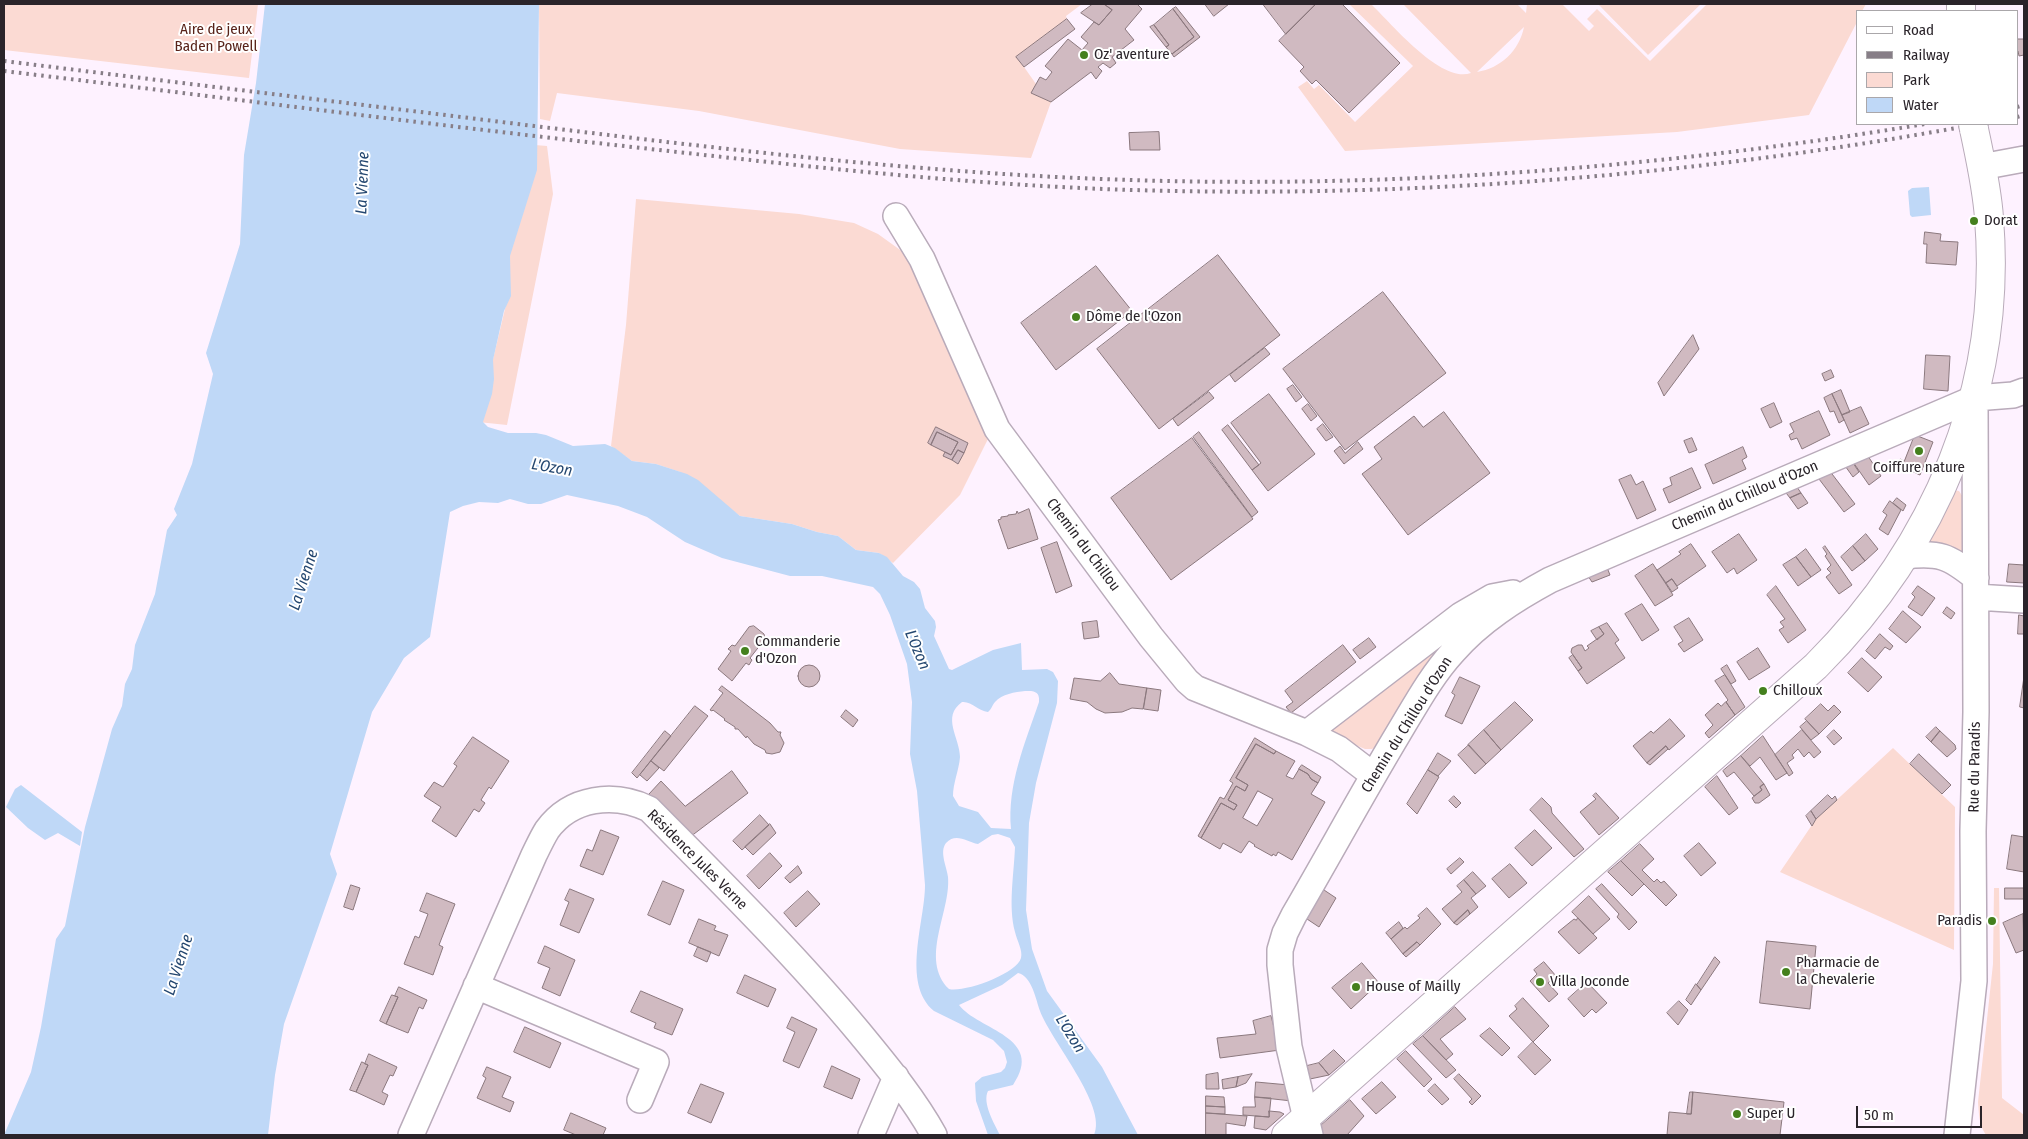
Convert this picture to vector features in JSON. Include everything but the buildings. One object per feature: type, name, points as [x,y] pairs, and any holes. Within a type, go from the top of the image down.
[{"type":"main road","points":[[1301,1129],[1816,666],[1840,642],[1905,556],[1950,468],[1975,398],[1986,333],[1991,280],[1989,219],[1973,126]]},
{"type":"street","points":[[1981,167],[2024,158]]},
{"type":"street","name":"Chemin du Chillou","points":[[896,216],[922,259],[997,428],[1157,645],[1186,681],[1195,688],[1307,733],[1339,749],[1373,775]]},
{"type":"street","name":"Chemin du Chillou d'Ozon","points":[[1301,1129],[1289,1047],[1280,950],[1294,915],[1373,775],[1424,691],[1453,652],[1480,626],[1511,602],[1550,580],[1975,398],[2014,394],[2024,391]]},
{"type":"street","name":"Rue du Paradis","points":[[1958,1135],[1974,981],[1975,398]]},
{"type":"street","points":[[1905,556],[1930,554],[1954,561],[1976,587],[2024,600]]},
{"type":"street","points":[[1307,733],[1461,615],[1492,596],[1533,589]]},
{"type":"street","name":"Résidence Jules Verne","points":[[410,1135],[546,831],[569,810],[584,802],[617,799],[634,802],[649,810],[739,900],[826,992],[912,1098],[934,1135]]},
{"type":"street","points":[[476,986],[656,1062],[640,1100]]},
{"type":"street","points":[[871,1135],[896,1077]]},
{"type":"street","points":[[1941,1135],[1958,1135]]},
{"type":"green space","name":"Aire de jeux Baden Powell","points":[[4,4],[258,4],[249,78],[4,50]]},
{"type":"green space","points":[[539,4],[1082,4],[1066,16],[1067,19],[1017,57],[1036,84],[1032,93],[1051,102],[1031,158],[900,149],[699,111],[557,93],[550,121],[540,119]]},
{"type":"green space","points":[[1349,4],[1371,4],[1417,50],[1446,70],[1459,74],[1471,73],[1403,4],[1517,4],[1526,13],[1527,4],[1562,4],[1589,31],[1594,26],[1587,19],[1597,9],[1650,61],[1707,4],[1866,4],[1863,10],[1856,10],[1856,24],[1809,115],[1677,132],[1345,151],[1298,87],[1307,81],[1314,89],[1319,85],[1355,122],[1413,66]],"holes":[[[1524,27],[1518,44],[1508,57],[1494,67],[1477,72]]]},
{"type":"green space","points":[[1598,4],[1701,4],[1648,55]]},
{"type":"green space","points":[[535,145],[547,146],[553,194],[507,425],[478,422],[510,288],[506,260]]},
{"type":"green space","points":[[636,199],[799,214],[854,223],[878,234],[903,252],[919,272],[991,433],[960,495],[893,563],[879,553],[856,550],[838,536],[792,524],[740,516],[680,472],[656,464],[632,461],[611,446],[626,325]]},
{"type":"green space","points":[[1953,490],[1959,491],[1963,497],[1962,553],[1929,547],[1926,539]]},
{"type":"green space","points":[[1471,615],[1385,742],[1372,749],[1365,749],[1336,737],[1332,731],[1333,722]]},
{"type":"green space","points":[[1893,748],[1955,807],[1954,950],[1780,872],[1816,819]]},
{"type":"green space","points":[[1994,888],[1999,888],[2002,1098],[2024,1115],[2024,1135],[1986,1135],[1979,1116],[1978,1102],[1993,964]]},
{"type":"water","points":[[265,4],[539,4],[537,170],[510,256],[511,296],[504,311],[493,360],[494,379],[492,394],[483,422],[488,427],[508,433],[546,435],[573,446],[605,444],[615,448],[632,461],[656,464],[687,474],[698,480],[740,516],[792,524],[838,536],[856,550],[879,553],[887,557],[903,576],[914,582],[920,589],[925,608],[935,621],[934,636],[949,669],[952,670],[993,650],[1021,643],[1022,670],[1047,669],[1053,672],[1058,681],[1057,703],[1036,783],[1029,823],[1026,910],[1032,949],[1047,991],[1102,1067],[1138,1135],[1094,1135],[1096,1123],[1093,1108],[1086,1091],[1046,1024],[1030,983],[1023,975],[1018,973],[1002,985],[959,1005],[968,1014],[1005,1036],[1015,1045],[1021,1056],[1021,1069],[1013,1085],[988,1091],[986,1101],[1000,1135],[988,1135],[976,1101],[975,1083],[982,1077],[1001,1072],[1005,1068],[1007,1062],[1004,1051],[993,1040],[934,1011],[924,999],[919,985],[917,951],[925,885],[917,791],[910,754],[912,702],[907,664],[890,615],[880,594],[873,587],[822,576],[790,576],[722,558],[685,542],[647,517],[618,506],[567,495],[541,504],[528,504],[510,499],[498,503],[479,502],[450,512],[430,637],[404,658],[372,712],[330,854],[337,874],[284,1024],[275,1075],[268,1135],[4,1135],[31,1072],[41,1027],[56,939],[65,926],[85,827],[112,729],[122,706],[125,684],[132,669],[135,645],[155,594],[167,530],[177,515],[174,509],[192,464],[213,374],[206,353],[240,244],[244,155],[256,83]],"holes":[[[1025,691],[1036,692],[1039,702],[1014,780],[1010,813],[1011,829],[991,828],[978,812],[959,806],[953,796],[960,757],[953,728],[953,714],[962,702],[969,703],[988,712],[1001,697]],[[998,834],[1010,838],[1015,847],[1012,912],[1021,958],[1010,970],[989,981],[966,988],[949,989],[940,977],[936,950],[948,891],[948,877],[943,855],[944,847],[946,843],[954,838],[978,844],[992,835]]]},
{"type":"water","points":[[1929,187],[1931,215],[1912,217],[1910,215],[1908,191],[1912,188]]},
{"type":"water","points":[[21,785],[82,832],[80,846],[58,833],[45,840],[28,828],[6,807],[15,789]]},
{"type":"railway","points":[[4,61],[747,151],[961,171],[1103,179],[1206,182],[1309,181],[1516,172],[1721,153],[1919,125]]},
{"type":"railway","points":[[4,71],[506,133],[775,163],[906,176],[1104,189],[1214,192],[1323,191],[1543,180],[1652,171],[1761,158],[1972,125]]},
{"type":"railway","points":[[2018,107],[2024,105]]},
{"type":"railway","points":[[2018,117],[2024,115]]},
{"type":"place","name":"Oz' aventure","points":[[1084,55]]},
{"type":"place","name":"Dorat","points":[[1974,221]]},
{"type":"place","name":"Dôme de l'Ozon","points":[[1076,317]]},
{"type":"place","name":"Coiffure nature","points":[[1919,451]]},
{"type":"place","name":"Commanderie d'Ozon","points":[[745,651]]},
{"type":"place","name":"Chilloux","points":[[1763,691]]},
{"type":"place","name":"Paradis","points":[[1992,921]]},
{"type":"place","name":"Pharmacie de la Chevalerie","points":[[1786,972]]},
{"type":"place","name":"Villa Joconde","points":[[1540,982]]},
{"type":"place","name":"House of Mailly","points":[[1356,987]]},
{"type":"place","name":"Super U","points":[[1737,1114]]},
{"type":"water label","name":"La Vienne","points":[[363,183]]},
{"type":"water label","name":"L'Ozon","points":[[552,468]]},
{"type":"water label","name":"La Vienne","points":[[304,580]]},
{"type":"water label","name":"L'Ozon","points":[[917,650]]},
{"type":"water label","name":"La Vienne","points":[[179,965]]},
{"type":"water label","name":"L'Ozon","points":[[1070,1034]]}]
